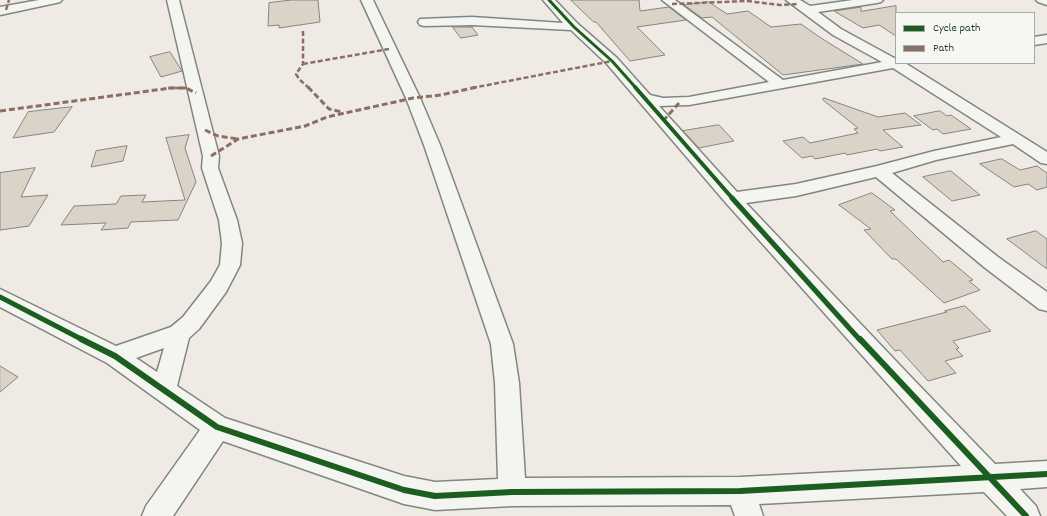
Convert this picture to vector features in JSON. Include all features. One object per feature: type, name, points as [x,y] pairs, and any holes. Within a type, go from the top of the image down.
[{"type":"street","points":[[0,11],[56,0]]},
{"type":"street","points":[[115,356],[179,333],[191,323],[219,286],[230,265],[232,243],[228,220],[210,168],[212,156],[173,0]]},
{"type":"street","points":[[367,0],[413,98],[432,145],[502,344],[508,383],[512,492]]},
{"type":"street","points":[[549,0],[574,27],[612,61],[642,98],[732,199],[903,386],[1026,516]]},
{"type":"street","points":[[668,0],[780,84]]},
{"type":"street","points":[[792,0],[837,32],[872,52],[895,60]]},
{"type":"street","points":[[808,10],[877,0]]},
{"type":"street","points":[[1042,0],[1047,2]]},
{"type":"street","points":[[424,22],[472,20],[574,27]]},
{"type":"street","points":[[1035,41],[1047,39]]},
{"type":"street","points":[[642,98],[663,102],[680,102],[895,61]]},
{"type":"street","points":[[902,64],[1047,159]]},
{"type":"street","points":[[732,199],[796,190],[879,171],[934,156],[1016,139]]},
{"type":"street","points":[[879,171],[991,262],[1047,303]]},
{"type":"street","points":[[0,296],[115,356],[217,427],[404,490],[435,496],[512,492],[740,491],[1047,474]]},
{"type":"street","points":[[164,390],[179,333]]},
{"type":"street","points":[[156,516],[217,427]]},
{"type":"street","points":[[740,491],[749,516]]},
{"type":"building","points":[[292,0],[318,0],[320,22],[279,28],[279,25],[268,26],[269,3]]},
{"type":"building","points":[[571,0],[639,0],[640,11],[669,7],[686,20],[637,27],[665,55],[630,61],[596,22],[594,22]]},
{"type":"building","points":[[709,2],[727,14],[748,11],[771,27],[801,24],[863,64],[783,75],[712,17],[702,18],[684,5]]},
{"type":"building","points":[[896,6],[895,35],[879,25],[863,28],[834,11],[861,7],[861,11]]},
{"type":"building","points":[[453,27],[472,27],[478,35],[461,38]]},
{"type":"building","points":[[170,52],[182,71],[161,77],[150,57]]},
{"type":"building","points":[[824,98],[878,117],[905,113],[921,125],[883,130],[903,147],[880,151],[877,149],[847,155],[845,153],[815,159],[812,156],[802,158],[783,141],[803,137],[810,143],[858,133],[854,129],[858,128],[823,100]]},
{"type":"building","points":[[72,107],[54,132],[13,138],[28,112]]},
{"type":"building","points":[[940,111],[947,116],[951,115],[971,129],[943,134],[937,129],[933,130],[914,116]]},
{"type":"building","points":[[719,125],[734,141],[699,148],[683,131]]},
{"type":"building","points":[[189,135],[185,148],[196,182],[178,220],[131,222],[128,228],[101,230],[106,223],[61,225],[74,206],[116,204],[121,196],[146,195],[142,202],[185,200],[166,138]]},
{"type":"building","points":[[127,146],[123,161],[91,167],[96,151]]},
{"type":"building","points":[[1002,159],[1020,170],[1037,166],[1047,173],[1047,187],[1037,190],[1028,184],[1014,187],[980,164]]},
{"type":"building","points":[[35,168],[21,197],[48,195],[29,226],[0,230],[0,173]]},
{"type":"building","points":[[951,171],[980,195],[952,201],[923,177]]},
{"type":"building","points":[[872,193],[895,210],[890,211],[943,262],[949,260],[973,280],[969,281],[980,290],[944,303],[896,259],[892,259],[864,230],[871,229],[839,205]]},
{"type":"building","points":[[1036,231],[1047,239],[1047,269],[1007,239]]},
{"type":"building","points":[[965,306],[991,331],[953,341],[959,348],[956,349],[963,356],[945,361],[956,373],[928,381],[900,350],[895,351],[877,330],[947,312],[945,311]]},
{"type":"building","points":[[0,366],[18,377],[0,392]]},
{"type":"marked path","points":[[6,10],[9,0]]},
{"type":"marked path","points":[[672,4],[747,1],[780,5],[799,4]]},
{"type":"marked path","points":[[303,31],[303,64],[296,74],[299,79],[319,97],[329,109],[342,112]]},
{"type":"marked path","points":[[303,64],[389,49]]},
{"type":"marked path","points":[[211,156],[238,139],[305,126],[327,117],[413,98],[441,95],[540,74],[612,61]]},
{"type":"marked path","points":[[0,111],[171,88],[186,88],[196,93]]},
{"type":"marked path","points":[[663,121],[680,102]]},
{"type":"marked path","points":[[205,130],[218,136],[238,139]]},
{"type":"cycle path","points":[[549,0],[574,27],[612,61],[751,220],[903,386],[1026,516]]},
{"type":"cycle path","points":[[0,297],[115,356],[217,427],[404,490],[435,496],[512,492],[740,491],[1047,474]]}]
